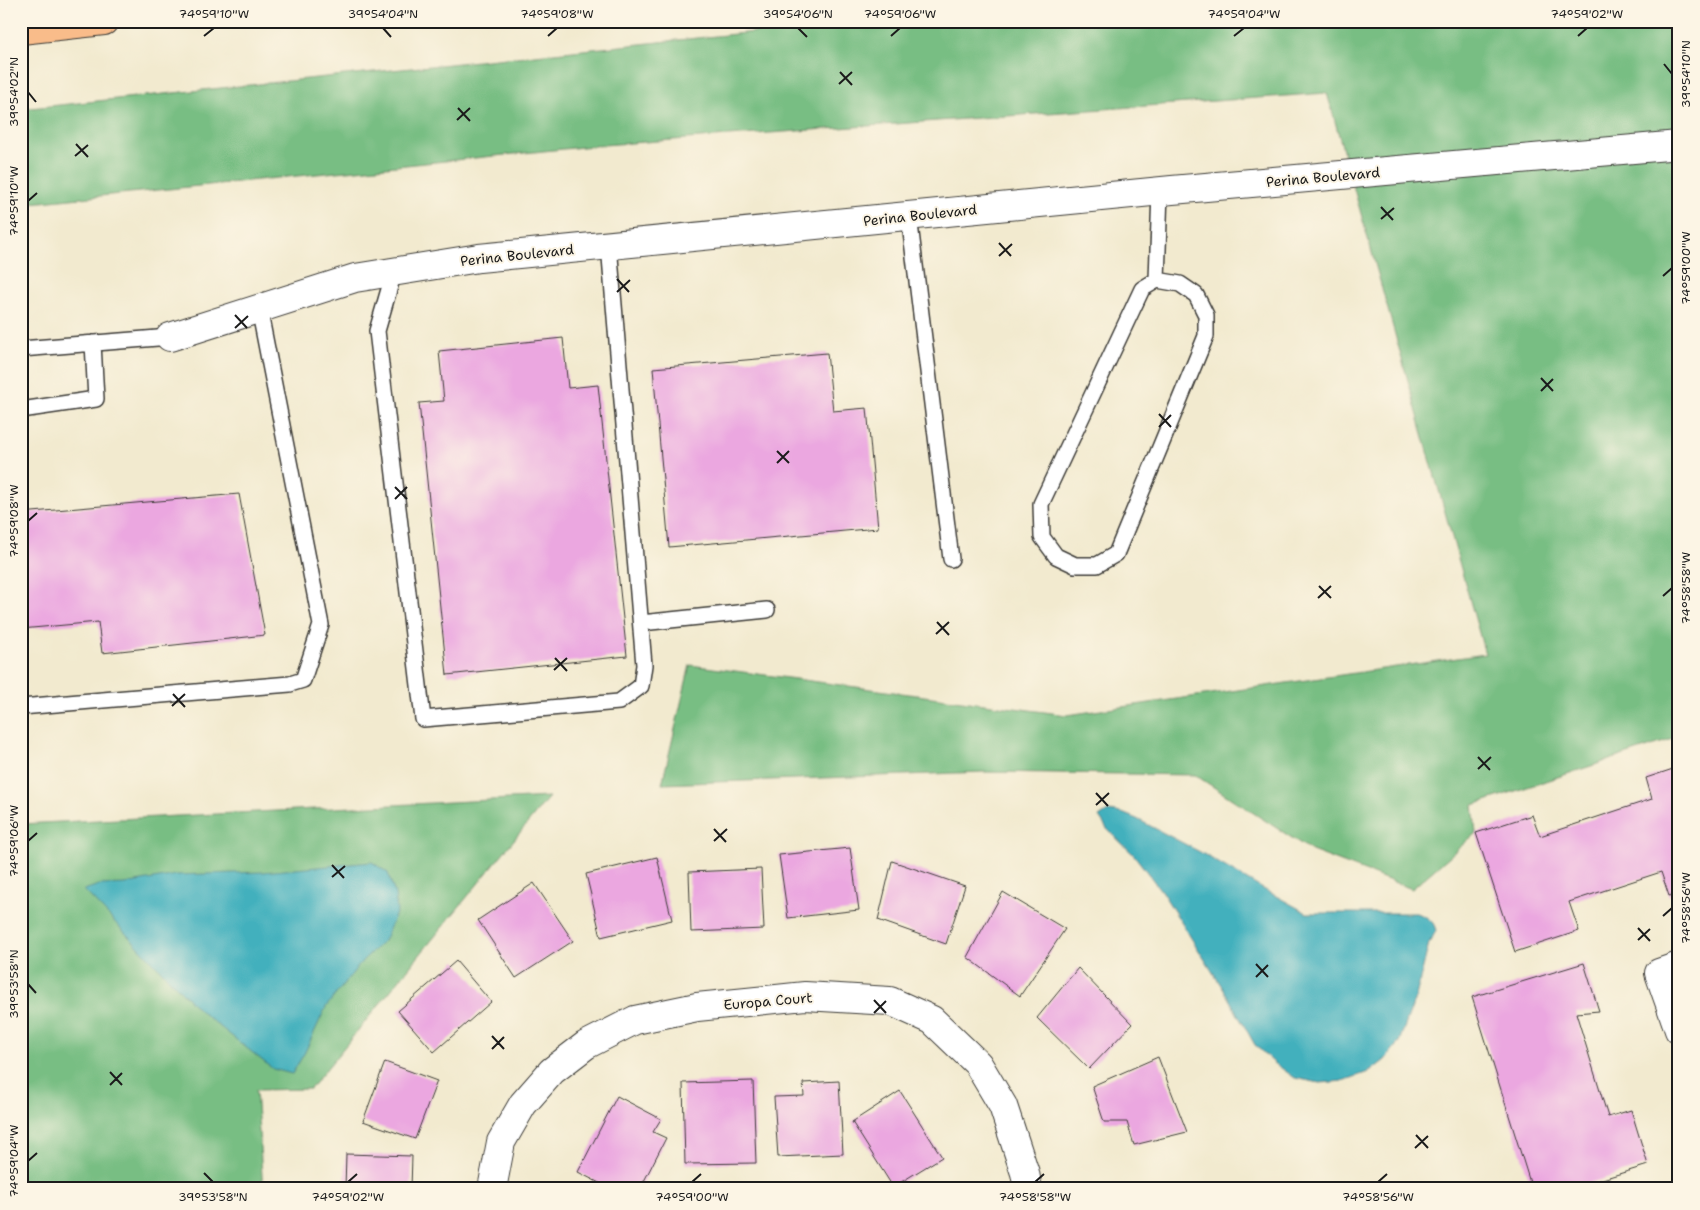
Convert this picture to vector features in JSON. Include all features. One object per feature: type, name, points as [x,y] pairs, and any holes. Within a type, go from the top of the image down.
[{"type":"highway","points":[[21,30],[104,21]]},
{"type":"street","name":"Perina Boulevard","points":[[170,337],[355,278],[479,258],[1160,191],[1679,145]]},
{"type":"street","points":[[1679,966],[1659,973],[1679,1030]]},
{"type":"street","name":"Europa Court","points":[[492,1189],[501,1142],[523,1104],[552,1071],[586,1046],[636,1020],[697,1007],[805,996],[890,1001],[932,1020],[978,1064],[1003,1106],[1025,1173],[1028,1189]]},
{"type":"lane","points":[[1157,280],[1160,191]]},
{"type":"lane","points":[[909,216],[951,559]]},
{"type":"lane","points":[[394,272],[377,331],[423,719],[619,702],[641,686],[644,665],[609,245]]},
{"type":"lane","points":[[1157,280],[1180,284],[1196,295],[1206,315],[1206,336],[1116,554],[1096,565],[1075,565],[1056,556],[1042,537],[1041,504],[1142,289],[1157,280]]},
{"type":"lane","points":[[21,707],[290,684],[303,680],[321,626],[259,308]]},
{"type":"lane","points":[[21,349],[170,337]]},
{"type":"lane","points":[[21,410],[96,398],[93,343]]},
{"type":"lane","points":[[640,624],[767,610]]},
{"type":"green space","points":[[859,21],[1679,21],[1679,737],[1473,805],[1476,833],[1412,889],[1312,851],[1195,775],[984,772],[662,784],[690,665],[1067,715],[1485,654],[1327,93],[603,145],[21,204],[21,109]]},
{"type":"green space","points":[[549,797],[310,1089],[256,1090],[263,1189],[21,1189],[21,824]]},
{"type":"water","points":[[1108,811],[1122,813],[1137,819],[1200,852],[1307,913],[1416,913],[1429,919],[1436,931],[1429,943],[1416,996],[1399,1042],[1385,1060],[1371,1071],[1343,1081],[1320,1083],[1295,1078],[1273,1062],[1255,1045],[1224,990],[1162,892],[1134,855],[1107,829],[1099,817]]},
{"type":"water","points":[[372,862],[388,873],[395,894],[397,911],[384,941],[363,960],[326,1007],[305,1052],[292,1074],[273,1069],[199,1010],[84,890],[99,885],[125,884],[176,875],[263,872]]},
{"type":"building","points":[[563,338],[568,388],[598,385],[627,656],[447,675],[419,403],[444,401],[439,351]]},
{"type":"building","points":[[827,353],[833,411],[867,408],[878,528],[669,547],[653,368]]},
{"type":"building","points":[[239,494],[265,635],[102,653],[98,622],[21,629],[21,513]]},
{"type":"building","points":[[1679,767],[1679,892],[1669,896],[1661,872],[1569,902],[1579,931],[1515,952],[1476,833],[1532,815],[1540,836],[1652,799],[1646,778]]},
{"type":"building","points":[[850,848],[859,910],[788,918],[779,855]]},
{"type":"building","points":[[657,857],[672,920],[601,937],[586,874]]},
{"type":"building","points":[[892,861],[965,886],[946,944],[878,920]]},
{"type":"building","points":[[761,869],[764,929],[691,932],[689,872]]},
{"type":"building","points":[[534,883],[573,941],[516,978],[478,920]]},
{"type":"building","points":[[1003,892],[1065,929],[1020,996],[967,957]]},
{"type":"building","points":[[456,961],[491,1002],[434,1052],[398,1011]]},
{"type":"building","points":[[1584,963],[1599,1011],[1576,1013],[1608,1117],[1631,1110],[1648,1165],[1570,1189],[1532,1189],[1472,997]]},
{"type":"building","points":[[1078,968],[1132,1024],[1089,1069],[1037,1018]]},
{"type":"building","points":[[1158,1057],[1187,1132],[1134,1145],[1127,1122],[1104,1122],[1092,1086]]},
{"type":"building","points":[[385,1062],[437,1081],[415,1139],[363,1121]]},
{"type":"building","points":[[753,1081],[756,1163],[685,1164],[683,1083]]},
{"type":"building","points":[[839,1081],[843,1154],[778,1157],[774,1097],[804,1096],[803,1083]]},
{"type":"building","points":[[900,1091],[942,1157],[893,1187],[852,1122]]},
{"type":"building","points":[[617,1096],[661,1119],[653,1132],[666,1138],[640,1189],[611,1189],[578,1172]]},
{"type":"building","points":[[346,1154],[412,1156],[411,1189],[345,1189]]},
{"type":"building","points":[[1301,1186],[1313,1188],[1313,1189],[1301,1189]]}]
